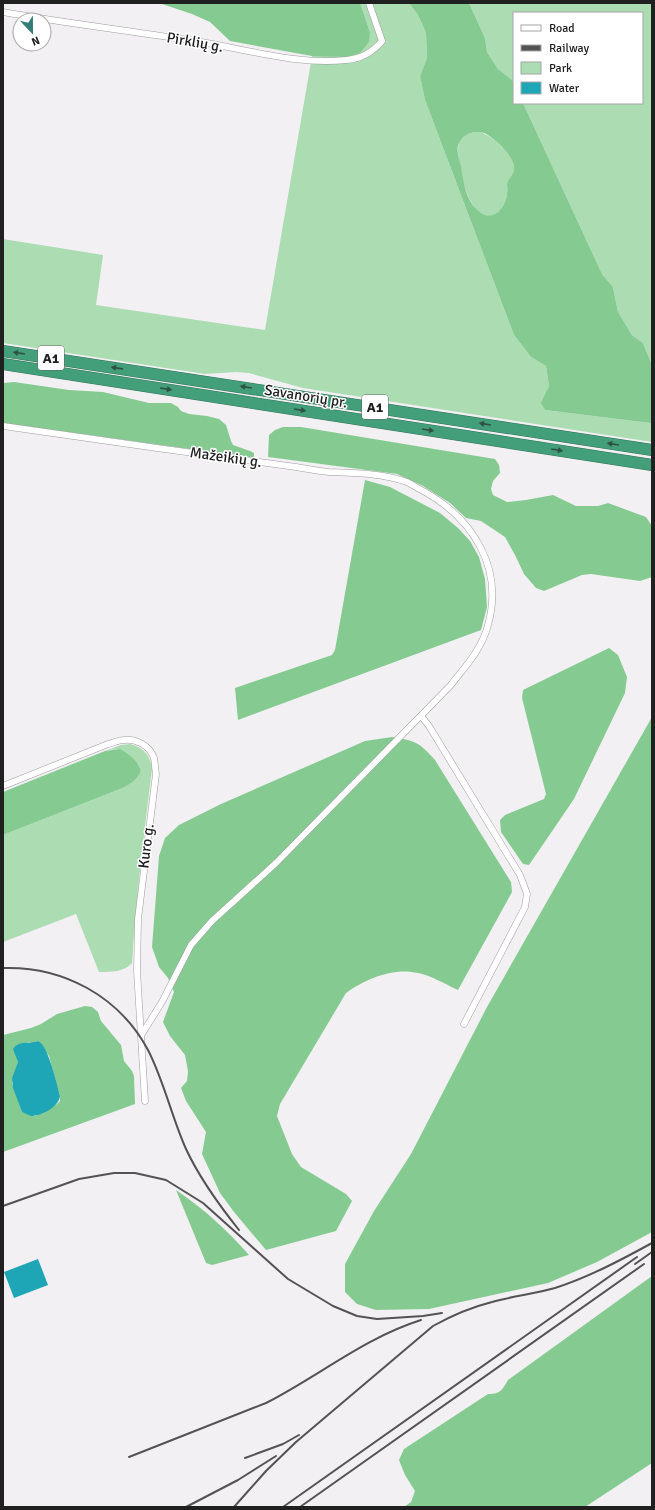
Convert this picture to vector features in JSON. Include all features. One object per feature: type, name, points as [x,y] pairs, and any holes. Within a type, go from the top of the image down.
[{"type":"highway","name":"Savanorių pr.","points":[[3,350],[652,450]]},
{"type":"highway","name":"Savanorių pr.","points":[[3,364],[652,465]]},
{"type":"street","name":"Pirklių g.","points":[[3,12],[203,42],[299,59],[330,61],[361,57],[371,53],[382,41],[369,3]]},
{"type":"street","name":"Mažeikių g.","points":[[3,426],[326,471],[381,475],[408,482],[444,504],[469,528],[484,553],[489,569],[492,590],[492,609],[482,643],[473,657],[450,686],[276,863],[212,921],[192,945],[162,1002],[142,1034]]},
{"type":"street","points":[[421,716],[429,726],[520,875],[526,887],[527,894],[524,907],[464,1024]]},
{"type":"street","name":"Kuro g.","points":[[3,786],[108,744],[123,740],[132,740],[141,743],[149,749],[154,759],[156,774],[138,919],[137,971],[145,1101]]},
{"type":"green space","points":[[159,3],[360,3],[370,32],[369,42],[360,53],[347,57],[312,56],[230,41],[210,22],[192,14]]},
{"type":"green space","points":[[360,3],[409,3],[418,15],[426,33],[427,58],[420,76],[425,100],[514,335],[531,357],[546,366],[549,386],[542,403],[545,410],[652,423],[652,442],[303,388],[249,373],[236,372],[205,374],[3,343],[3,239],[103,255],[96,305],[265,330],[312,56],[328,56],[370,32]]},
{"type":"green space","points":[[409,3],[469,3],[485,38],[487,52],[498,69],[513,81],[513,104],[523,104],[602,274],[613,287],[618,312],[632,335],[643,343],[652,365],[652,423],[545,410],[541,403],[549,386],[546,366],[531,357],[514,335],[425,100],[420,76],[427,58],[426,33],[418,15]],"holes":[[[481,132],[494,139],[508,154],[514,165],[514,170],[508,180],[507,196],[503,206],[498,212],[492,215],[485,215],[481,213],[472,204],[466,193],[458,157],[458,147],[463,137],[471,133]]]},
{"type":"green space","points":[[469,3],[652,3],[652,365],[643,343],[632,335],[618,312],[613,287],[602,274],[523,104],[643,104],[643,12],[513,12],[513,82],[498,69],[487,52],[485,38]]},
{"type":"green space","points":[[480,132],[489,136],[499,144],[508,154],[514,165],[514,170],[508,180],[507,196],[502,208],[498,212],[488,216],[479,212],[472,202],[461,174],[458,147],[460,140],[467,134]]},
{"type":"green space","points":[[14,382],[69,390],[103,392],[149,403],[171,403],[178,407],[181,411],[189,414],[219,419],[226,425],[233,445],[254,453],[254,458],[3,423],[3,383]]},
{"type":"green space","points":[[283,427],[301,427],[495,459],[499,465],[500,473],[493,481],[491,489],[493,495],[507,502],[553,495],[576,506],[598,506],[608,503],[646,517],[652,526],[652,577],[640,581],[591,574],[582,575],[544,591],[536,588],[524,574],[505,537],[481,521],[466,518],[450,503],[423,486],[397,474],[268,457],[269,435],[275,430]]},
{"type":"green space","points":[[365,480],[390,487],[440,513],[458,528],[470,541],[479,557],[485,579],[487,607],[481,630],[238,720],[235,688],[332,655],[335,650]]},
{"type":"green space","points":[[609,648],[618,655],[627,677],[625,693],[574,799],[529,865],[523,864],[501,832],[500,820],[505,815],[544,799],[546,794],[522,698],[523,690]]},
{"type":"green space","points":[[652,717],[652,1232],[597,1262],[548,1283],[429,1309],[376,1310],[357,1304],[345,1292],[345,1264],[374,1211],[411,1154],[487,1007]]},
{"type":"green space","points":[[392,737],[416,743],[425,749],[435,760],[511,882],[512,892],[458,990],[423,974],[399,972],[390,973],[371,979],[346,993],[280,1104],[277,1116],[292,1154],[301,1167],[346,1194],[352,1201],[336,1231],[266,1250],[220,1193],[202,1154],[206,1132],[186,1101],[181,1088],[187,1081],[188,1071],[185,1055],[170,1036],[163,1022],[174,992],[168,978],[159,967],[152,947],[159,856],[165,838],[179,825],[221,804],[365,741]]},
{"type":"green space","points":[[130,744],[139,747],[146,753],[150,760],[152,769],[138,890],[132,963],[121,970],[113,972],[99,972],[76,914],[3,942],[3,835],[120,789],[141,771],[138,764],[129,754],[115,750],[105,751],[121,745]]},
{"type":"green space","points":[[120,749],[133,758],[141,771],[132,782],[120,789],[3,835],[3,792],[105,751]]},
{"type":"green space","points":[[85,1006],[92,1007],[98,1012],[101,1021],[121,1045],[124,1061],[132,1071],[134,1076],[135,1104],[3,1152],[3,1035],[31,1028],[41,1024],[57,1014]],"holes":[[[38,1041],[49,1056],[60,1101],[35,1116],[22,1112],[12,1083],[18,1062],[17,1059],[28,1042],[33,1043]]]},
{"type":"green space","points":[[176,1190],[215,1220],[249,1255],[212,1265],[206,1263]]},
{"type":"green space","points":[[652,1276],[652,1463],[585,1507],[404,1507],[411,1502],[415,1491],[405,1475],[399,1460],[404,1449],[488,1394],[501,1391],[508,1380]]},
{"type":"water","points":[[38,1041],[42,1044],[49,1057],[60,1096],[56,1104],[49,1110],[35,1116],[31,1116],[22,1112],[13,1088],[12,1078],[18,1062],[13,1049],[22,1043]]},
{"type":"water","points":[[38,1259],[48,1285],[14,1298],[4,1272]]},
{"type":"railway","points":[[3,968],[47,972],[68,979],[87,988],[122,1014],[136,1031],[154,1062],[181,1137],[191,1160],[210,1191],[239,1230]]},
{"type":"railway","points":[[3,1206],[79,1179],[114,1173],[135,1173],[166,1180],[203,1203],[288,1279],[333,1306],[357,1316],[377,1319],[423,1316],[442,1313]]},
{"type":"railway","points":[[234,1507],[266,1471],[296,1442],[433,1326],[462,1312],[484,1304],[568,1284],[605,1268],[652,1243]]},
{"type":"railway","points":[[635,1264],[652,1252]]},
{"type":"railway","points":[[283,1507],[637,1257]]},
{"type":"railway","points":[[300,1507],[644,1264]]},
{"type":"railway","points":[[129,1457],[266,1403],[361,1347],[380,1337],[421,1320]]},
{"type":"railway","points":[[245,1458],[283,1444],[299,1435]]},
{"type":"railway","points":[[186,1507],[238,1480],[276,1456]]}]
